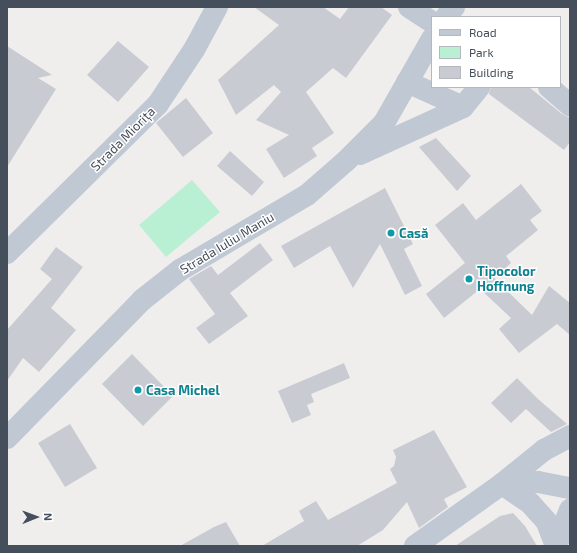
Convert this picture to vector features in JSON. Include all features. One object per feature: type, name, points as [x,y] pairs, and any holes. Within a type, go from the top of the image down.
[{"type":"street","name":"Strada Miorița","points":[[7,254],[158,104],[195,48],[217,7]]},
{"type":"street","points":[[409,7],[431,21]]},
{"type":"street","points":[[447,16],[454,7]]},
{"type":"street","name":"Strada Iuliu Maniu","points":[[7,438],[142,300],[180,270],[307,195],[346,161],[384,123],[431,41]]},
{"type":"street","points":[[407,82],[463,107]]},
{"type":"street","points":[[346,161],[463,107],[478,88]]},
{"type":"street","points":[[550,88],[570,105]]},
{"type":"street","points":[[415,546],[502,484],[544,450],[570,436]]},
{"type":"street","points":[[502,484],[527,481],[570,488]]},
{"type":"street","points":[[502,484],[530,503],[547,522],[556,546]]},
{"type":"street","points":[[556,546],[570,510]]},
{"type":"green space","points":[[192,180],[220,212],[166,257],[139,225]]},
{"type":"building","points":[[254,7],[323,7],[340,19],[349,7],[381,7],[392,15],[346,78],[333,68],[306,92],[334,133],[312,148],[317,156],[284,178],[266,149],[289,135],[256,120],[281,92],[274,85],[236,115],[218,80],[279,25]]},
{"type":"building","points":[[118,41],[149,67],[118,102],[87,75]]},
{"type":"building","points":[[7,46],[52,75],[38,78],[56,89],[7,167]]},
{"type":"building","points":[[491,88],[530,88],[562,114],[570,118],[570,142],[564,150],[489,94]]},
{"type":"building","points":[[186,98],[213,133],[183,157],[156,123]]},
{"type":"building","points":[[436,138],[471,176],[457,191],[419,147]]},
{"type":"building","points":[[230,151],[264,182],[252,196],[217,166]]},
{"type":"building","points":[[521,184],[542,211],[530,220],[538,230],[506,256],[511,263],[494,278],[532,315],[549,286],[570,303],[570,335],[557,324],[519,353],[499,329],[511,318],[480,289],[444,318],[426,294],[465,263],[435,225],[463,203],[476,220]]},
{"type":"building","points":[[385,188],[413,244],[404,249],[422,286],[405,295],[380,244],[353,288],[330,246],[294,268],[281,246]]},
{"type":"building","points":[[260,243],[273,260],[230,293],[248,316],[209,344],[196,328],[215,314],[189,279],[211,266],[218,275]]},
{"type":"building","points":[[56,247],[83,267],[51,308],[76,330],[39,372],[23,358],[7,381],[7,330],[52,279],[40,269]]},
{"type":"building","name":"Casa Michel","points":[[132,354],[173,396],[143,426],[102,384]]},
{"type":"building","points":[[344,363],[350,378],[311,394],[314,402],[307,405],[311,415],[292,423],[278,391]]},
{"type":"building","points":[[517,378],[538,399],[567,424],[551,432],[526,409],[511,423],[491,403]]},
{"type":"building","points":[[70,424],[97,468],[65,487],[38,443]]},
{"type":"building","points":[[434,430],[467,487],[444,499],[448,507],[419,528],[407,502],[383,530],[357,546],[262,546],[304,521],[299,511],[316,501],[328,520],[397,483],[390,469],[394,466],[396,457],[393,450]]},
{"type":"building","points":[[513,513],[525,526],[537,546],[455,546],[500,516]]},
{"type":"building","points":[[226,522],[240,546],[180,546],[214,527]]},
{"type":"place","name":"Casă","points":[[391,233]]},
{"type":"place","name":"Tipocolor Hoffnung","points":[[469,279]]},
{"type":"place","name":"Casa Michel","points":[[138,390]]}]
